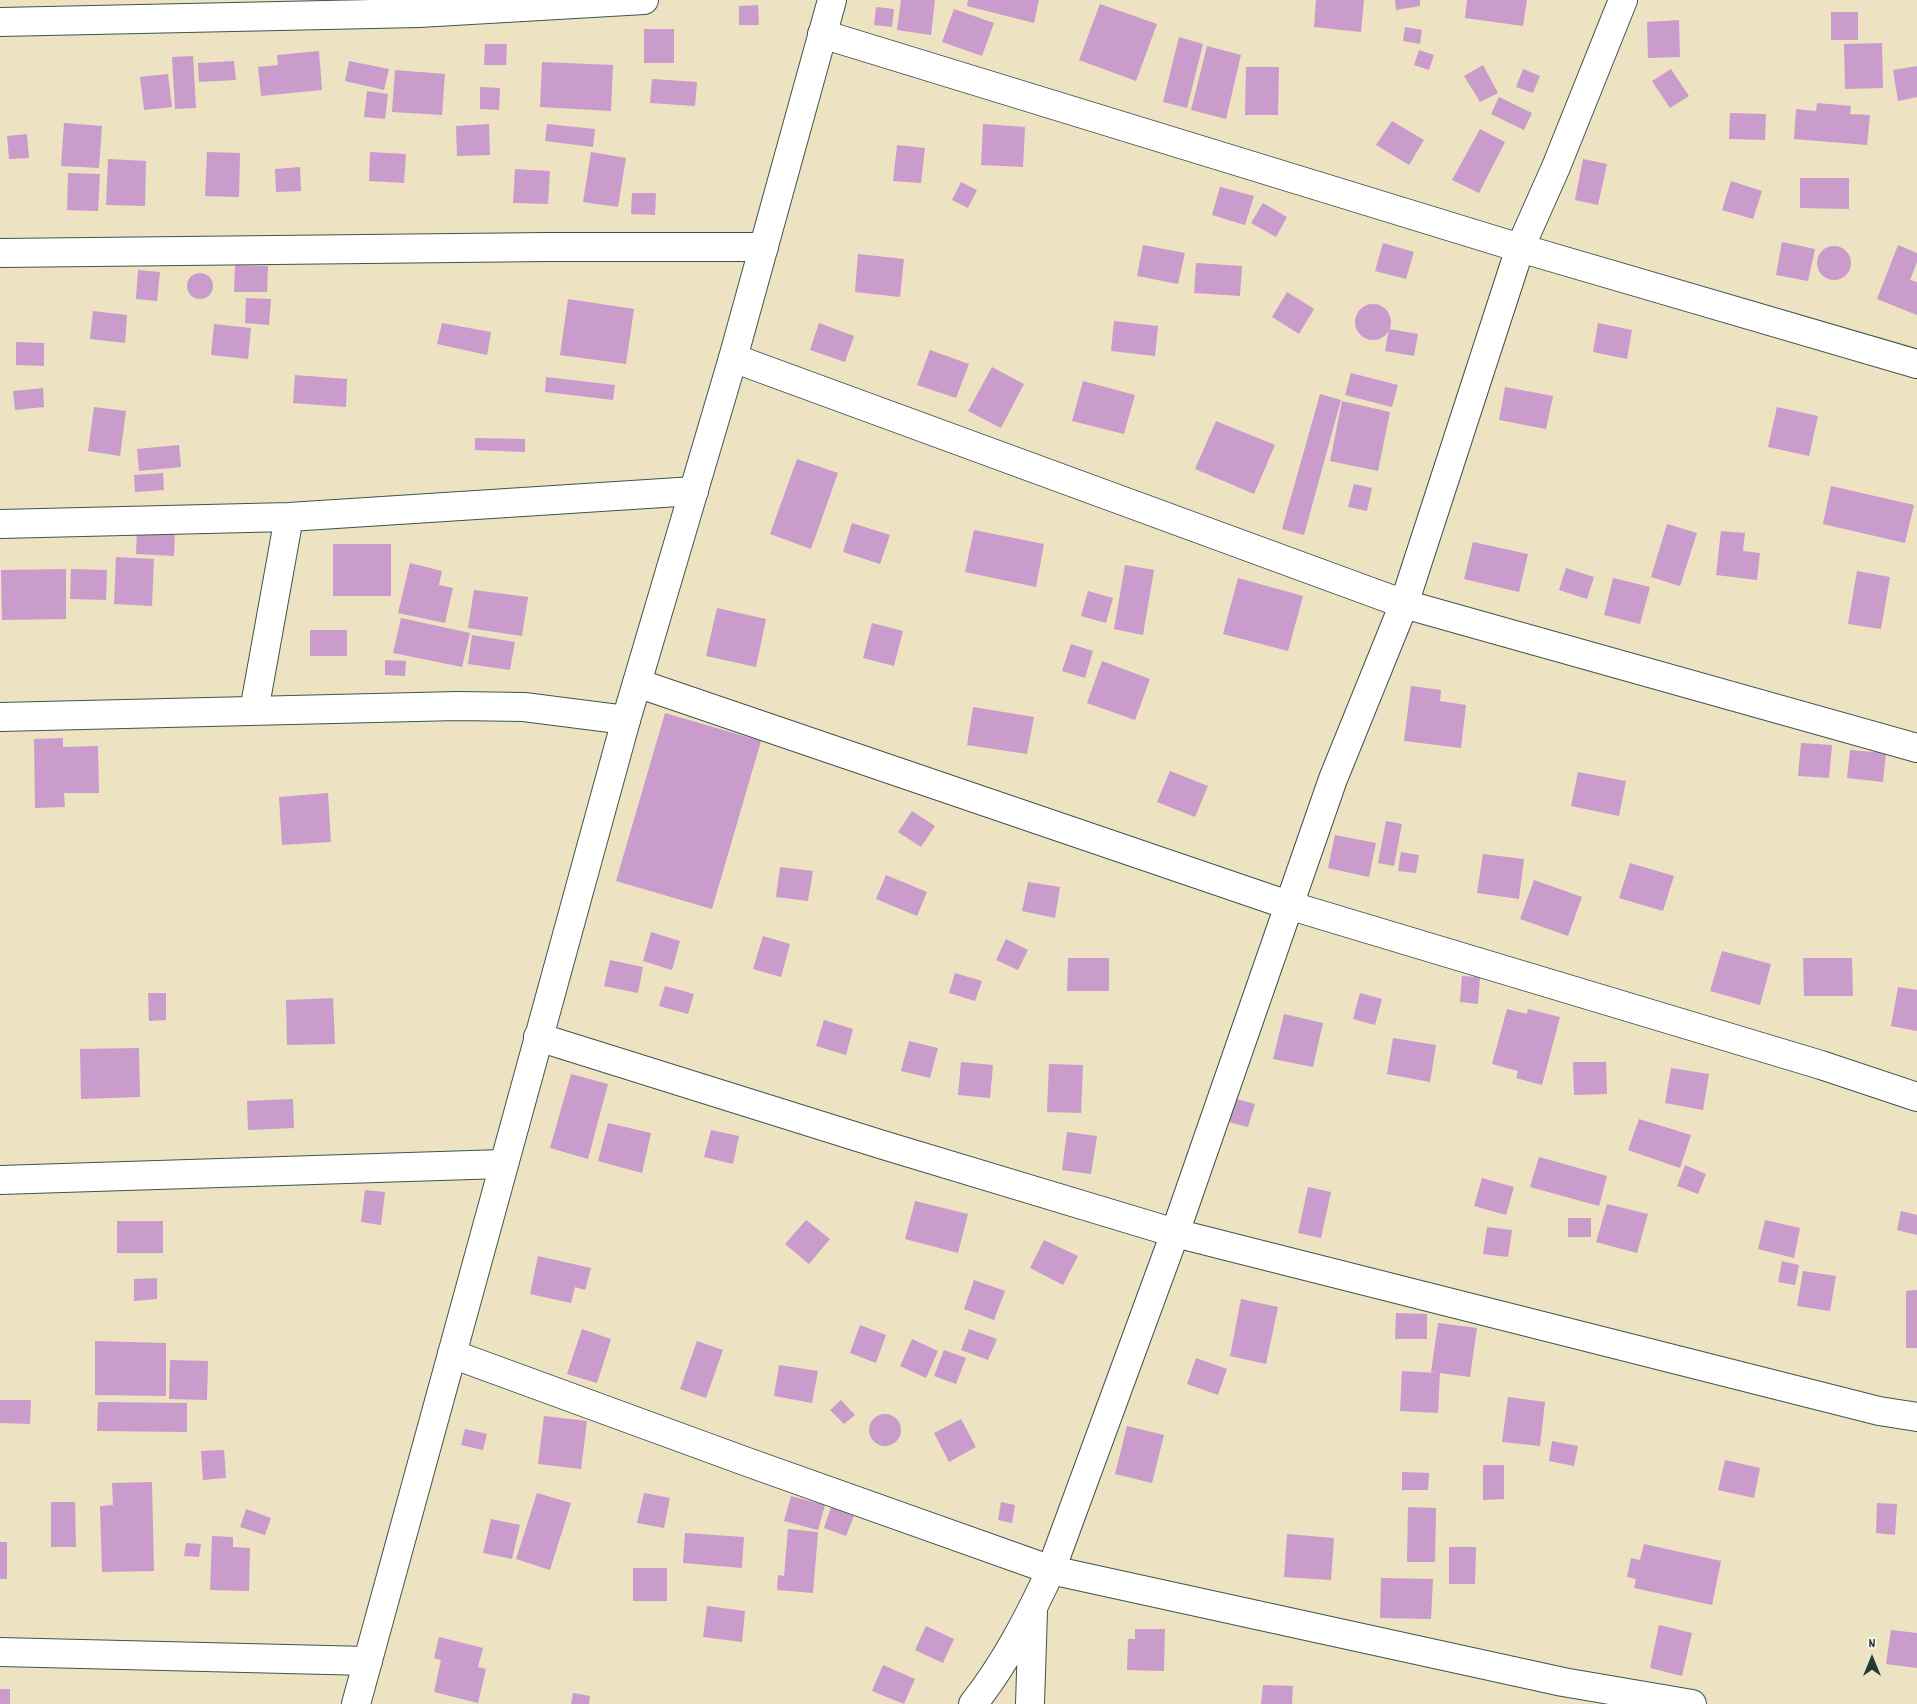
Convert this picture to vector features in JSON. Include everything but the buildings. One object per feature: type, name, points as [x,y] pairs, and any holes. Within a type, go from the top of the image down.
[{"type":"street","points":[[0,22],[419,13],[644,0]]},
{"type":"street","points":[[356,1704],[626,720],[733,358],[832,0]]},
{"type":"street","points":[[973,1704],[989,1684],[1033,1608],[1051,1570],[1175,1233],[1332,780],[1404,604],[1520,248],[1556,167],[1623,0]]},
{"type":"street","points":[[822,34],[1520,248],[1917,364]]},
{"type":"street","points":[[0,253],[548,247],[764,247]]},
{"type":"street","points":[[733,358],[1404,604],[1917,748]]},
{"type":"street","points":[[0,524],[289,517],[694,491]]},
{"type":"street","points":[[254,711],[289,517]]},
{"type":"street","points":[[637,683],[1288,905],[1821,1066],[1917,1097]]},
{"type":"street","points":[[0,717],[458,706],[524,707],[626,720]]},
{"type":"street","points":[[538,1037],[874,1142],[1175,1233],[1879,1411],[1917,1417]]},
{"type":"street","points":[[0,1180],[503,1164]]},
{"type":"street","points":[[452,1354],[1051,1570],[1563,1682],[1692,1704]]},
{"type":"street","points":[[1030,1704],[1033,1608]]},
{"type":"street","points":[[0,1652],[368,1661]]}]
